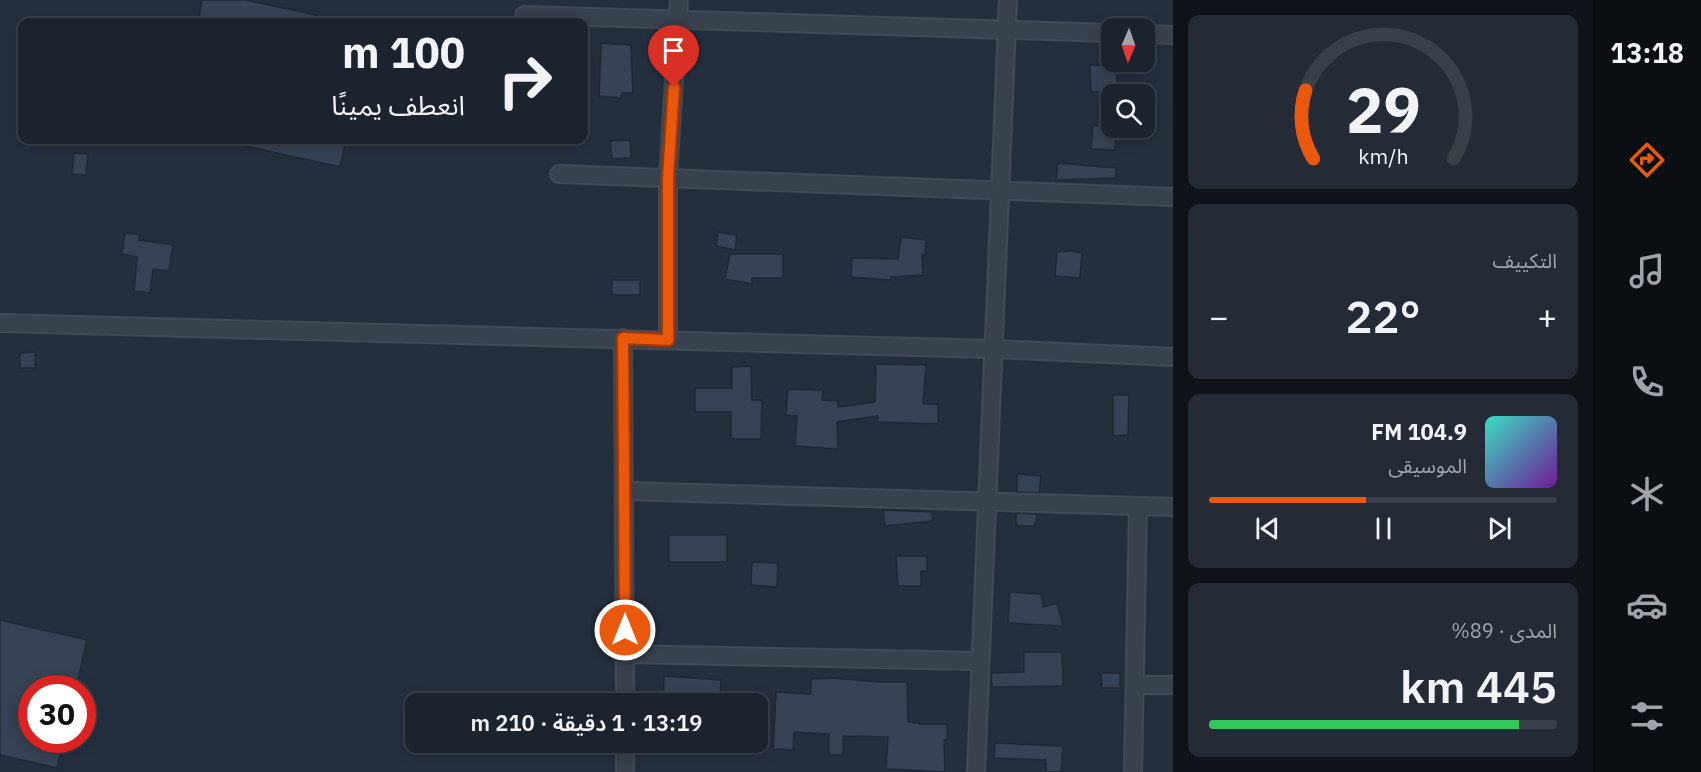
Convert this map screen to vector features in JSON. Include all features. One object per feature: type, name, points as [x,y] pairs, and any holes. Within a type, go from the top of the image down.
[{"type":"street","points":[[668,340],[668,178],[679,0]]},
{"type":"street","points":[[976,772],[1008,0]]},
{"type":"street","points":[[524,15],[1101,33]]},
{"type":"street","points":[[1155,34],[1173,35]]},
{"type":"street","points":[[559,174],[1173,197]]},
{"type":"street","points":[[0,323],[623,338],[1173,357]]},
{"type":"street","points":[[623,338],[625,693]]},
{"type":"street","points":[[624,491],[1173,507]]},
{"type":"street","points":[[1133,772],[1138,506]]},
{"type":"street","points":[[625,654],[980,661]]},
{"type":"street","points":[[1135,685],[1173,686]]},
{"type":"street","points":[[625,753],[625,772]]},
{"type":"building","points":[[202,0],[246,0],[320,16],[320,18],[199,18]]},
{"type":"building","points":[[601,43],[631,45],[633,93],[622,93],[621,98],[599,96]]},
{"type":"building","points":[[1090,65],[1101,65],[1101,72],[1117,72],[1117,84],[1101,84],[1101,92],[1091,92]]},
{"type":"building","points":[[1093,125],[1101,126],[1101,138],[1116,138],[1115,150],[1091,149]]},
{"type":"building","points":[[630,140],[631,158],[612,159],[610,141]]},
{"type":"building","points":[[245,144],[345,144],[340,167],[245,146]]},
{"type":"building","points":[[74,153],[88,154],[86,175],[72,174]]},
{"type":"building","points":[[1058,163],[1116,168],[1116,178],[1056,180]]},
{"type":"building","points":[[718,232],[737,235],[735,250],[716,246]]},
{"type":"building","points":[[125,233],[140,235],[139,240],[173,245],[169,271],[153,269],[150,293],[134,291],[137,257],[122,254]]},
{"type":"building","points":[[901,237],[926,240],[925,255],[922,255],[923,275],[891,277],[891,280],[851,277],[852,258],[898,259]]},
{"type":"building","points":[[1057,252],[1082,253],[1080,278],[1055,276]]},
{"type":"building","points":[[730,254],[783,254],[783,278],[752,278],[752,284],[725,279]]},
{"type":"building","points":[[612,280],[640,280],[640,295],[612,295]]},
{"type":"building","points":[[35,352],[35,368],[20,368],[20,353]]},
{"type":"building","points":[[876,364],[926,365],[923,404],[938,404],[938,424],[877,422],[878,416],[837,422],[838,449],[795,446],[797,416],[786,415],[788,389],[823,390],[822,400],[838,401],[838,407],[875,402]]},
{"type":"building","points":[[751,366],[752,400],[762,400],[761,439],[731,439],[731,412],[695,412],[695,388],[732,388],[732,367]]},
{"type":"building","points":[[1113,395],[1129,395],[1128,435],[1113,436]]},
{"type":"building","points":[[1017,474],[1041,476],[1039,493],[1017,492]]},
{"type":"building","points":[[883,510],[932,512],[933,521],[885,526]]},
{"type":"building","points":[[1016,513],[1037,514],[1035,526],[1016,526]]},
{"type":"building","points":[[669,535],[727,535],[727,562],[669,562]]},
{"type":"building","points":[[927,556],[927,571],[921,571],[921,586],[898,586],[896,557]]},
{"type":"building","points":[[752,562],[778,563],[777,587],[751,585]]},
{"type":"building","points":[[1010,592],[1041,594],[1043,607],[1057,603],[1063,626],[1008,623]]},
{"type":"building","points":[[0,620],[87,640],[79,675],[18,675],[18,753],[61,753],[57,768],[0,755]]},
{"type":"building","points":[[1024,652],[1062,652],[1063,686],[992,687],[991,673],[1024,672]]},
{"type":"building","points":[[1101,673],[1120,673],[1120,688],[1102,688]]},
{"type":"building","points":[[664,676],[721,680],[720,693],[663,693]]},
{"type":"building","points":[[811,679],[907,682],[908,722],[947,724],[947,740],[944,740],[945,772],[886,769],[888,737],[843,736],[843,755],[829,755],[829,734],[794,732],[793,750],[773,749],[776,692],[811,694]]},
{"type":"building","points":[[995,743],[1063,746],[1061,772],[1046,772],[1046,760],[994,758]]},
{"type":"route","points":[[625,630],[623,338],[668,340],[668,178],[674,87]]}]
